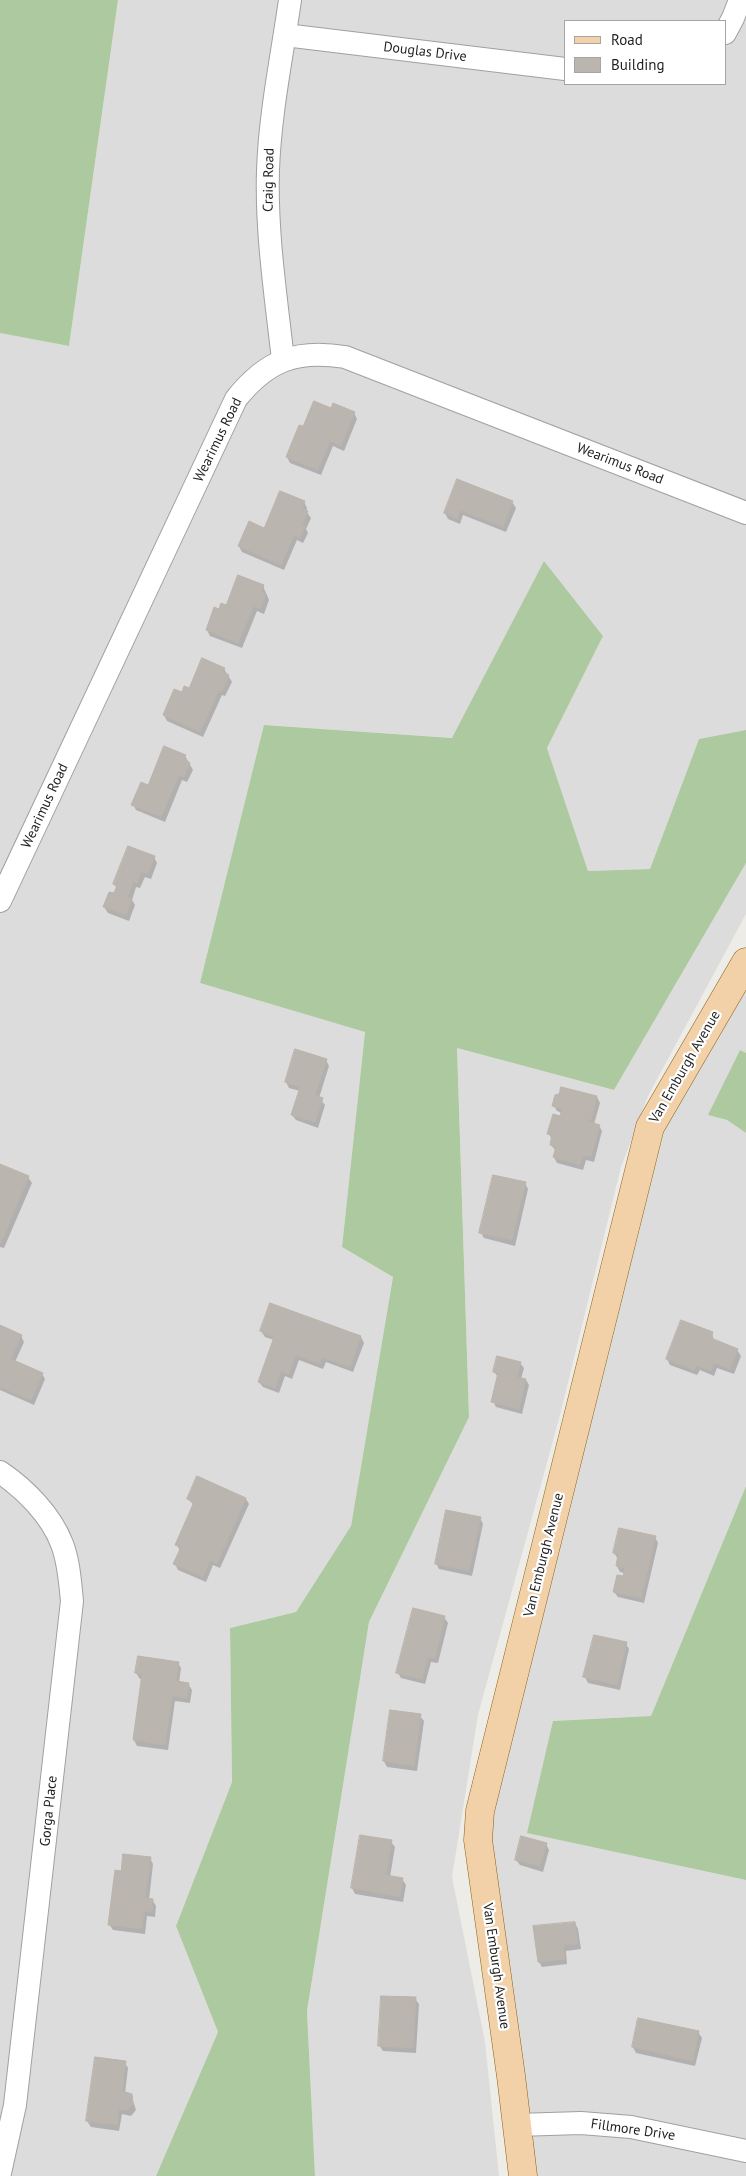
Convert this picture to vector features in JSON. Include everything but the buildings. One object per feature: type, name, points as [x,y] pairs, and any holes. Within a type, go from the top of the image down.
[{"type":"main road","name":"Van Emburgh Avenue","points":[[523,2176],[478,1840],[480,1811],[650,1127],[746,962]]},
{"type":"street","name":"Craig Road","points":[[282,360],[268,217],[268,170],[272,113],[290,0]]},
{"type":"street","points":[[726,31],[740,0]]},
{"type":"street","name":"Douglas Drive","points":[[285,35],[564,69]]},
{"type":"street","name":"Wearimus Road","points":[[0,901],[236,399],[250,382],[282,360],[304,354],[324,353],[345,357],[746,513]]},
{"type":"street","name":"Gorga Place","points":[[0,1472],[29,1496],[51,1522],[62,1544],[69,1571],[72,1601],[15,2105],[0,2173]]},
{"type":"street","name":"Fillmore Drive","points":[[517,2125],[581,2123],[630,2127],[746,2151]]},
{"type":"shaded area","points":[[118,0],[746,0],[746,730],[699,739],[650,869],[588,871],[547,748],[603,636],[544,561],[453,738],[265,725],[200,983],[365,1032],[342,1247],[393,1277],[351,1526],[296,1612],[230,1628],[232,1782],[176,1926],[218,2032],[156,2176],[0,2176],[0,333],[69,346]]},
{"type":"shaded area","points":[[746,863],[746,914],[648,1096],[621,1167],[560,1415],[478,1715],[452,1877],[485,2042],[499,2176],[315,2176],[307,2011],[369,1622],[469,1417],[457,1048],[614,1090]]},
{"type":"shaded area","points":[[746,962],[746,1053],[740,1050],[709,1115],[727,1120],[746,1133],[746,1486],[651,1716],[553,1721],[528,1833],[746,1880],[746,2176],[522,2176],[481,1826],[649,1125]]},
{"type":"green space","points":[[0,0],[118,0],[69,346],[0,333]]},
{"type":"green space","points":[[544,561],[603,636],[547,748],[588,871],[650,869],[699,739],[746,730],[746,863],[614,1090],[457,1048],[469,1417],[369,1622],[307,2011],[315,2176],[156,2176],[218,2032],[176,1926],[232,1782],[230,1628],[296,1612],[351,1526],[393,1277],[342,1247],[365,1032],[200,983],[264,725],[452,738]]},
{"type":"green space","points":[[740,1050],[746,1053],[746,1133],[727,1120],[708,1115]]},
{"type":"green space","points":[[746,1486],[746,1880],[527,1833],[553,1721],[651,1716]]}]
